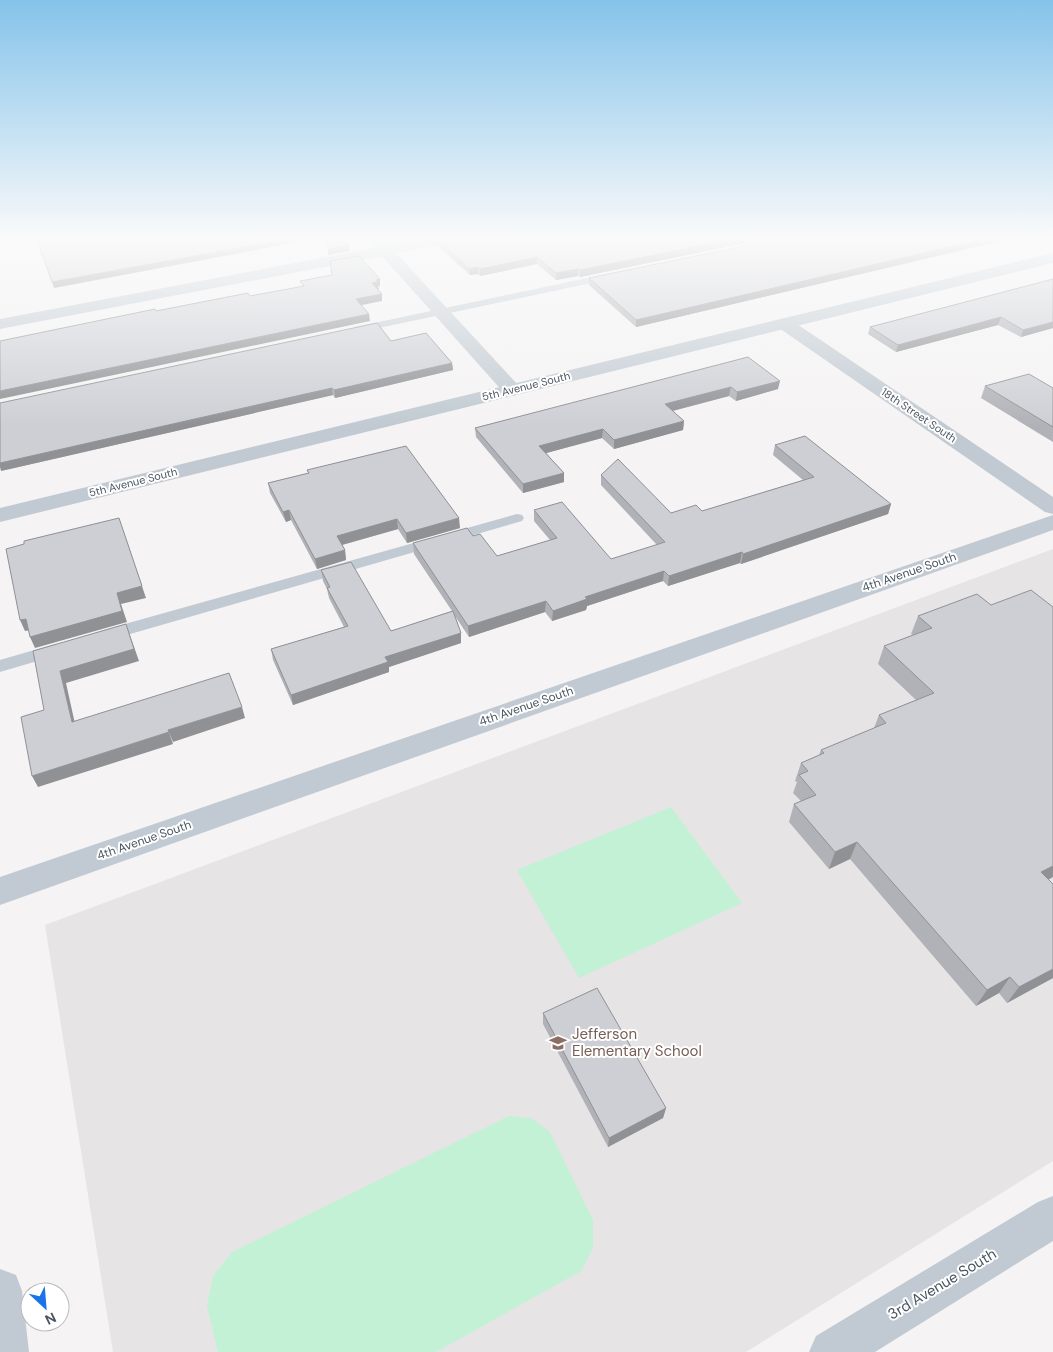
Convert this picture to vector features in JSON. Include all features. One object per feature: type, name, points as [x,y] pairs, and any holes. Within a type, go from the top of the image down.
[{"type":"street","points":[[0,324],[125,300]]},
{"type":"street","points":[[430,300],[512,390]]},
{"type":"street","name":"5th Avenue South","points":[[0,515],[882,300]]},
{"type":"street","name":"18th Street South","points":[[785,324],[1053,507]]},
{"type":"street","name":"4th Avenue South","points":[[0,890],[1053,522]]},
{"type":"street","name":"3rd Avenue South","points":[[832,1352],[1053,1216]]},
{"type":"street","points":[[0,1291],[6,1352]]},
{"type":"lane","points":[[347,331],[496,300]]},
{"type":"lane","points":[[96,638],[517,518]]},
{"type":"lane","points":[[0,666],[67,646]]},
{"type":"shaded area","name":"Jefferson Elementary School","points":[[1053,549],[1053,1161],[746,1352],[113,1352],[45,925]]},
{"type":"green space","points":[[671,807],[742,903],[579,978],[517,870]]},
{"type":"green space","points":[[509,1116],[531,1118],[550,1132],[593,1220],[593,1248],[581,1271],[436,1352],[218,1352],[207,1306],[213,1276],[232,1252]]},
{"type":"building","points":[[212,300],[357,300],[369,314],[0,391],[0,341],[155,309],[156,311]]},
{"type":"building","points":[[614,300],[722,300],[636,320]]},
{"type":"building","points":[[973,300],[1053,300],[1053,322],[1023,330],[1001,317],[898,345],[870,327]]},
{"type":"building","points":[[377,323],[391,341],[426,333],[452,363],[334,390],[332,388],[0,463],[0,403]]},
{"type":"building","points":[[748,357],[780,381],[737,392],[731,387],[665,404],[684,421],[614,440],[603,429],[539,446],[564,473],[523,484],[475,428]]},
{"type":"building","points":[[1029,374],[1053,388],[1053,427],[985,386]]},
{"type":"building","points":[[805,436],[891,504],[743,554],[742,552],[669,576],[664,571],[585,597],[587,599],[553,611],[546,601],[468,626],[413,543],[467,528],[473,536],[480,534],[497,556],[557,538],[534,510],[562,502],[611,559],[665,542],[601,475],[618,459],[671,513],[696,505],[702,511],[814,477],[775,445]]},
{"type":"building","points":[[406,446],[459,518],[406,533],[397,519],[337,536],[345,550],[315,559],[289,510],[283,512],[268,483],[309,473],[307,470]]},
{"type":"building","points":[[119,518],[142,586],[117,593],[122,611],[30,637],[26,619],[20,620],[6,549],[24,544],[24,541]]},
{"type":"building","points":[[351,562],[391,631],[453,611],[461,633],[385,657],[388,662],[291,695],[271,649],[348,626],[327,588],[330,587],[321,570]]},
{"type":"building","points":[[1031,590],[1053,607],[1053,866],[1041,872],[1053,884],[1053,969],[1019,987],[1010,977],[987,990],[857,842],[835,852],[794,804],[816,795],[799,775],[808,771],[801,763],[824,753],[821,750],[886,723],[879,715],[934,693],[884,646],[932,628],[918,616],[977,594],[991,605]]},
{"type":"building","points":[[126,624],[134,649],[60,671],[72,722],[229,673],[242,707],[32,776],[21,717],[44,710],[33,651]]},
{"type":"building","points":[[597,988],[666,1108],[609,1138],[543,1013]]},
{"type":"place","name":"Jefferson Elementary School","points":[[558,1043]]}]
